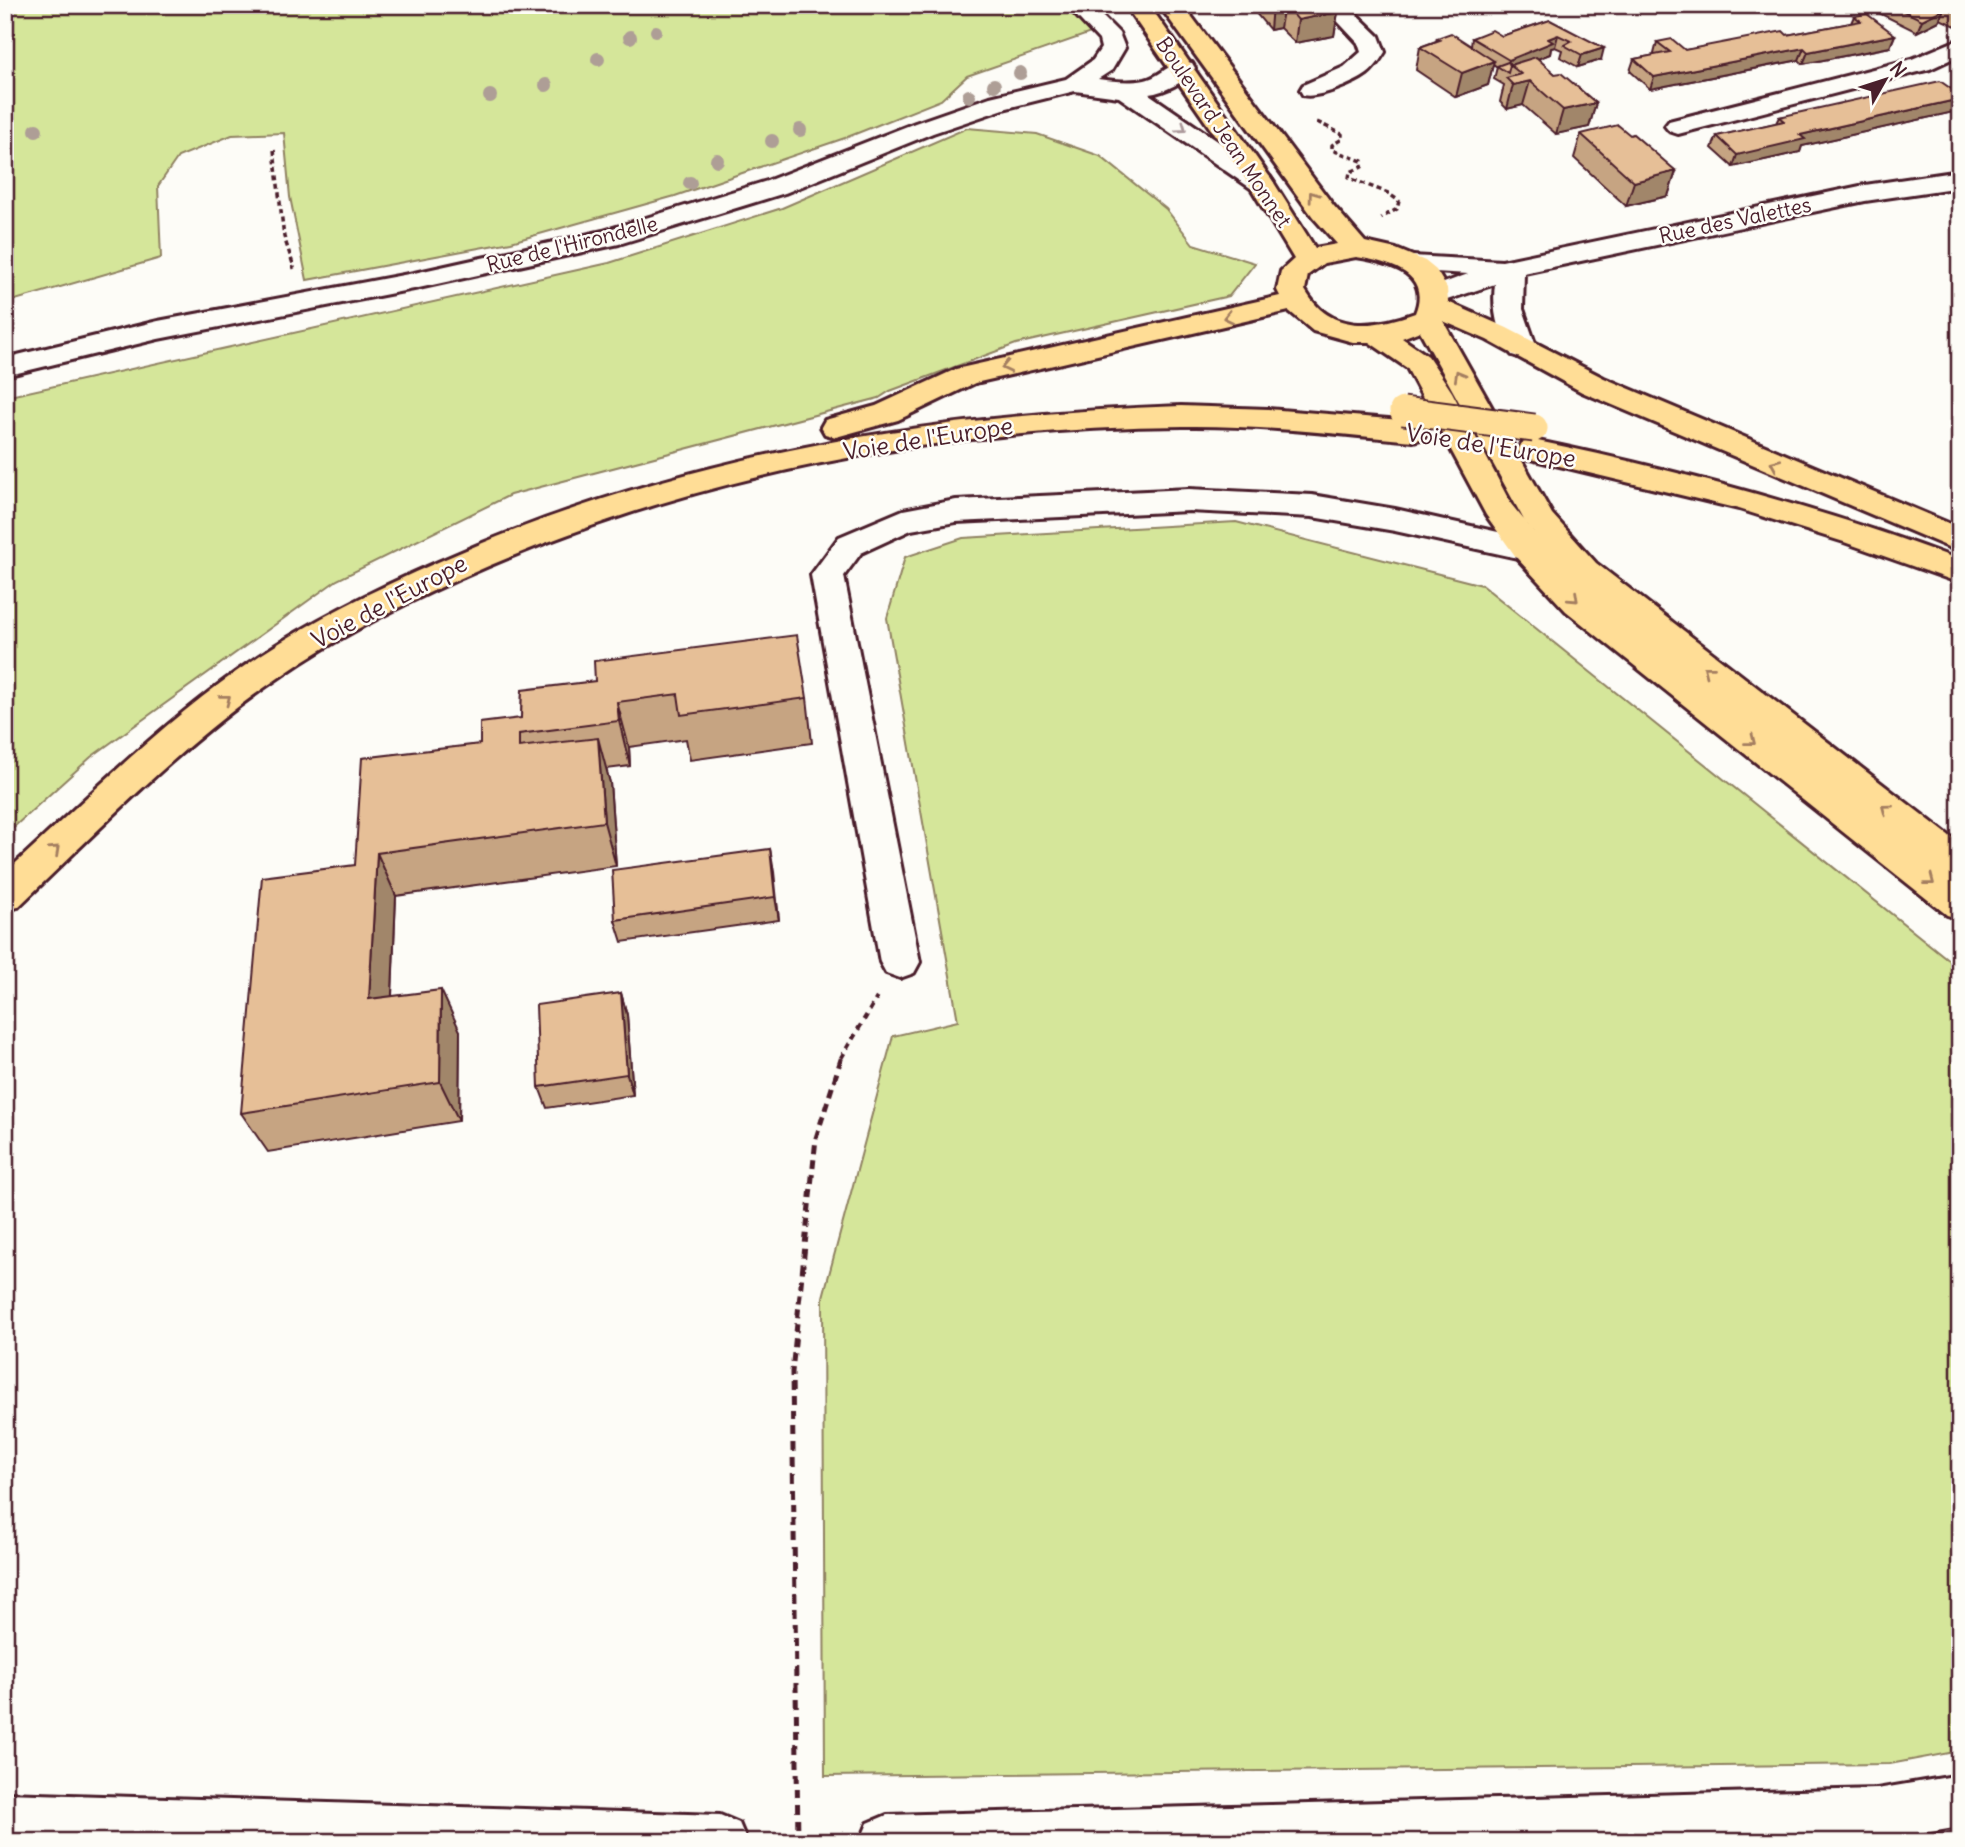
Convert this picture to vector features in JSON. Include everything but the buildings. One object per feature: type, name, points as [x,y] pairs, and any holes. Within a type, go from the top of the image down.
[{"type":"main road","name":"Boulevard Jean Monnet","points":[[1137,5],[1261,183],[1309,260]]},
{"type":"main road","points":[[1171,5],[1323,211],[1356,249]]},
{"type":"main road","points":[[1432,307],[1404,330],[1378,335],[1357,334],[1328,326],[1303,313],[1294,301],[1289,287],[1293,273],[1309,260],[1336,250],[1356,249],[1395,256],[1412,264],[1432,285],[1432,307],[1540,536],[1588,611],[1960,904]]},
{"type":"main road","points":[[753,449],[887,413],[966,376],[1294,301]]},
{"type":"main road","points":[[1432,307],[1497,334],[1606,390],[1960,541]]},
{"type":"main road","points":[[1378,335],[1418,362],[1497,508],[1540,536],[1617,599],[1960,865]]},
{"type":"main road","name":"Voie de l'Europe","points":[[5,860],[222,672],[354,594],[464,538],[581,495],[753,449],[905,419],[1043,404],[1232,397],[1533,439],[1697,466],[1872,519],[1960,552]]},
{"type":"main road","name":"Voie de l'Europe","points":[[5,896],[171,742],[256,675],[356,614],[470,558],[567,520],[708,479],[886,440],[1028,423],[1209,417],[1408,421]]},
{"type":"main road","name":"Voie de l'Europe","points":[[1533,439],[1637,471],[1728,494],[1895,547],[1960,572]]},
{"type":"street","points":[[1075,84],[1104,65],[1113,48],[1110,38],[1078,5]]},
{"type":"street","points":[[1312,90],[1321,84],[1353,74],[1367,64],[1373,52],[1370,41],[1340,11],[1342,5]]},
{"type":"street","points":[[1678,125],[1921,64],[1960,46]]},
{"type":"street","name":"Rue de l'Hirondelle","points":[[5,367],[158,330],[414,281],[609,238],[776,187],[924,128],[999,102],[1075,84],[1126,90],[1155,86],[1182,68]]},
{"type":"street","name":"Rue de l'Hirondelle","points":[[1126,90],[1261,183]]},
{"type":"street","name":"Rue des Valettes","points":[[1412,264],[1511,267],[1865,193],[1960,178]]},
{"type":"street","points":[[1511,267],[1506,299],[1508,317],[1522,349]]},
{"type":"street","name":"Rue des Valettes","points":[[1432,307],[1511,267]]},
{"type":"street","points":[[900,962],[827,575],[850,545],[903,521],[956,511],[1189,500],[1312,506],[1395,520],[1540,536]]},
{"type":"street","points":[[1395,520],[1497,508]]},
{"type":"street","points":[[887,1842],[1877,1815],[1960,1801]]},
{"type":"street","points":[[5,1820],[720,1842]]},
{"type":"path","points":[[1312,90],[1320,105],[1311,111],[1311,119],[1342,134],[1342,139],[1332,145],[1332,150],[1362,161],[1362,167],[1350,172],[1349,178],[1360,187],[1381,190],[1399,201],[1397,209],[1381,218],[1386,226]]},
{"type":"path","points":[[274,150],[284,237],[294,267],[284,274]]},
{"type":"path","points":[[797,1842],[792,1373],[816,1138],[838,1063],[900,962]]},
{"type":"green space","points":[[5,5],[1091,5],[1108,27],[967,76],[941,100],[845,138],[675,196],[511,242],[307,280],[290,197],[284,133],[232,135],[178,157],[158,186],[161,258],[5,303]]},
{"type":"green space","points":[[967,128],[1037,134],[1100,156],[1166,209],[1193,244],[1255,263],[1229,296],[1016,344],[890,391],[879,398],[510,495],[337,580],[91,757],[5,835],[5,397],[609,263],[782,208]]},
{"type":"green space","points":[[1236,522],[1482,585],[1960,969],[1960,1751],[1890,1764],[825,1776],[823,1297],[893,1036],[958,1021],[887,618],[905,557],[963,538]]}]
